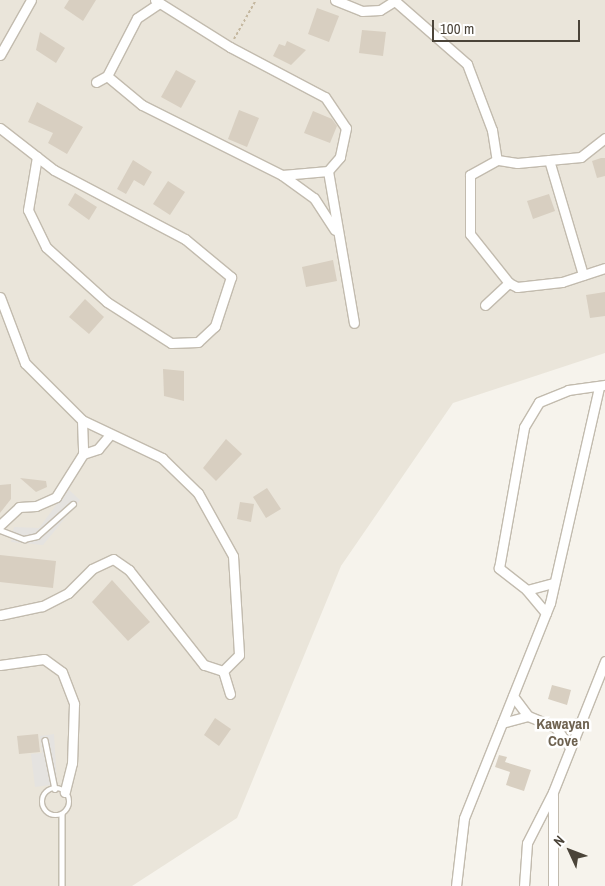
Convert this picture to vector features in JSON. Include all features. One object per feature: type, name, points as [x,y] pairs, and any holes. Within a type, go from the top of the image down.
[{"type":"street","points":[[0,55],[30,0]]},
{"type":"street","points":[[335,0],[362,11],[380,10],[395,1],[467,64],[492,130],[497,160]]},
{"type":"street","points":[[96,82],[107,76],[137,18],[157,1],[230,47],[324,97],[346,128],[340,157],[328,171],[282,175]]},
{"type":"street","points":[[107,76],[142,105],[282,175],[314,198],[337,232]]},
{"type":"street","points":[[0,128],[37,157],[185,239],[231,277],[215,326],[198,342],[171,343],[107,302],[46,247],[28,210],[37,157]]},
{"type":"street","points":[[605,138],[581,157],[549,160],[497,160],[470,175],[470,234],[509,283],[517,287],[583,275],[605,268]]},
{"type":"street","points":[[549,160],[583,275]]},
{"type":"street","points":[[328,171],[354,323]]},
{"type":"street","points":[[485,305],[509,283]]},
{"type":"street","points":[[0,297],[25,363],[82,420],[109,436],[162,458],[198,493],[233,556],[239,656],[223,671]]},
{"type":"street","points":[[456,886],[464,818],[546,613],[602,387],[568,390],[539,402],[524,427],[498,568],[528,590],[546,613]]},
{"type":"street","points":[[0,525],[20,507],[56,497],[82,454],[82,420]]},
{"type":"street","points":[[82,454],[98,449],[109,436]]},
{"type":"street","points":[[0,615],[42,606],[68,593],[92,569],[112,558],[129,570],[204,665],[223,671]]},
{"type":"street","points":[[528,590],[554,583]]},
{"type":"street","points":[[0,665],[44,659],[62,672],[74,704],[72,763],[65,792]]},
{"type":"street","points":[[524,886],[527,844],[553,792],[605,661]]},
{"type":"street","points":[[223,671],[230,694]]},
{"type":"street","points":[[513,696],[528,716],[555,727],[570,747]]},
{"type":"street","points":[[502,723],[528,716]]},
{"type":"street","points":[[555,727],[580,723]]},
{"type":"street","points":[[553,792],[553,886]]},
{"type":"lane","points":[[0,530],[24,539],[37,536],[73,504]]},
{"type":"lane","points":[[45,740],[55,789]]},
{"type":"lane","points":[[62,814],[51,815],[43,806],[45,794],[55,789],[65,792],[70,802],[62,814],[62,886]]},
{"type":"path","points":[[230,47],[256,0]]},
{"type":"shaded area","points":[[0,0],[605,0],[605,353],[453,403],[341,566],[237,818],[132,886],[0,886]]},
{"type":"shaded area","points":[[68,489],[80,500],[43,545],[11,542],[14,527],[39,528]]},
{"type":"shaded area","points":[[54,734],[57,784],[35,787],[31,754],[42,753],[40,736]]},
{"type":"building","points":[[69,0],[96,0],[83,21],[64,8]]},
{"type":"building","points":[[317,8],[339,16],[329,42],[308,34]]},
{"type":"building","points":[[362,30],[386,32],[383,56],[359,53]]},
{"type":"building","points":[[40,32],[65,48],[56,63],[36,50]]},
{"type":"building","points":[[287,41],[306,50],[291,65],[273,56],[279,44],[285,46]]},
{"type":"building","points":[[176,70],[196,81],[181,108],[161,97]]},
{"type":"building","points":[[37,102],[83,127],[67,154],[48,143],[53,133],[28,122]]},
{"type":"building","points":[[239,110],[259,118],[247,147],[228,139]]},
{"type":"building","points":[[313,111],[332,119],[337,126],[330,143],[304,133]]},
{"type":"building","points":[[605,158],[605,176],[597,178],[592,161]]},
{"type":"building","points":[[133,160],[152,172],[144,186],[134,180],[126,194],[117,189]]},
{"type":"building","points":[[168,181],[185,192],[170,215],[153,204]]},
{"type":"building","points":[[75,193],[97,207],[89,220],[68,205]]},
{"type":"building","points":[[549,194],[555,211],[533,219],[527,201]]},
{"type":"building","points":[[333,260],[337,281],[306,287],[302,267]]},
{"type":"building","points":[[605,292],[605,316],[590,318],[586,295]]},
{"type":"building","points":[[85,299],[104,317],[89,334],[69,317]]},
{"type":"building","points":[[163,369],[184,371],[184,401],[164,396]]},
{"type":"building","points":[[226,439],[242,454],[216,481],[203,468]]},
{"type":"building","points":[[20,478],[46,481],[47,487],[36,492]]},
{"type":"building","points":[[11,484],[11,499],[0,513],[0,485]]},
{"type":"building","points":[[267,488],[281,509],[266,518],[253,497]]},
{"type":"building","points":[[240,502],[254,504],[251,522],[237,519]]},
{"type":"building","points":[[0,555],[56,561],[53,588],[0,582]]},
{"type":"building","points":[[112,580],[150,622],[128,641],[92,602]]},
{"type":"building","points":[[552,685],[571,690],[567,705],[548,699]]},
{"type":"building","points":[[215,718],[231,729],[219,746],[204,735]]},
{"type":"building","points":[[38,734],[40,752],[19,754],[17,736]]},
{"type":"building","points":[[499,755],[507,757],[505,762],[531,770],[524,791],[506,785],[510,772],[495,767]]},
{"type":"district","name":"Kawayan Cove","points":[[563,732]]}]
